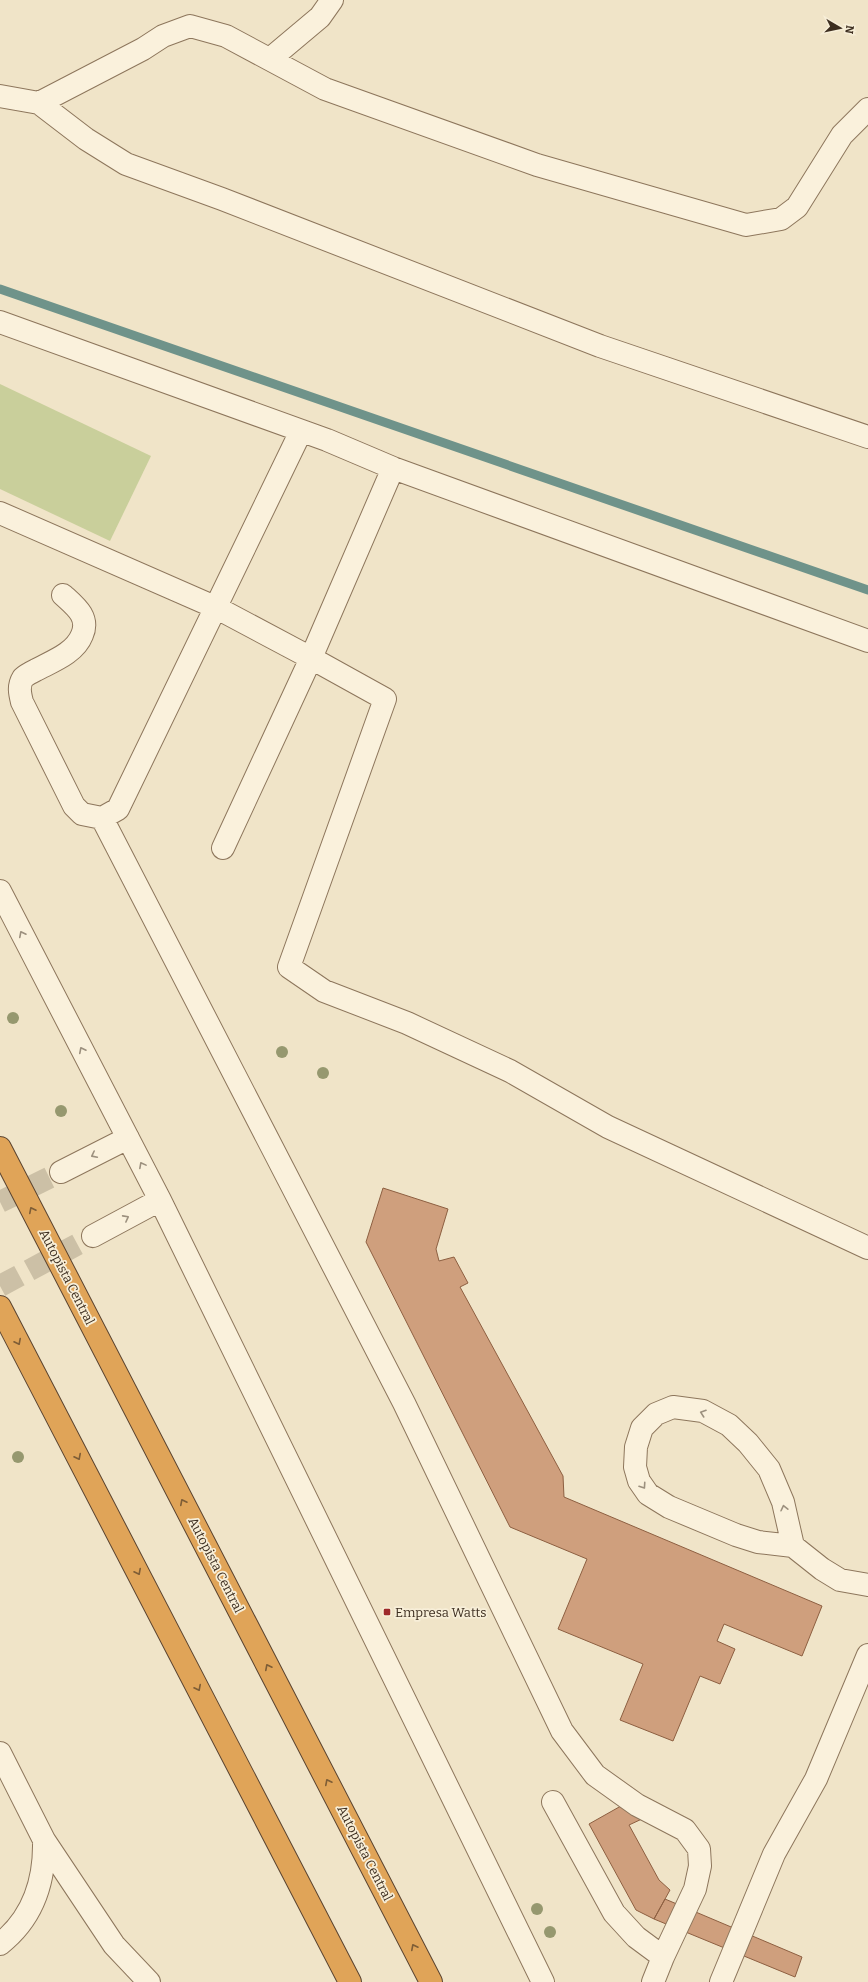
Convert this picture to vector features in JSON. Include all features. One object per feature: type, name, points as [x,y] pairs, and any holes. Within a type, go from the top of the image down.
[{"type":"highway","name":"Autopista Central","points":[[0,1148],[432,1982]]},
{"type":"highway","points":[[0,1307],[350,1982]]},
{"type":"street","points":[[270,59],[320,17],[332,0]]},
{"type":"street","points":[[39,103],[143,49],[162,36],[190,26],[226,36],[325,89],[537,165],[746,225],[781,219],[798,207],[842,135],[868,109]]},
{"type":"street","points":[[0,96],[39,103],[86,139],[126,164],[229,202],[600,346],[868,437]]},
{"type":"street","points":[[0,322],[301,432],[327,440],[393,468],[868,641]]},
{"type":"street","points":[[63,595],[82,613],[85,628],[79,644],[66,654],[24,677],[20,687],[20,694],[22,702],[74,806],[82,814],[102,818],[118,809],[217,608],[301,432]]},
{"type":"street","points":[[223,848],[311,658],[393,468]]},
{"type":"street","points":[[0,514],[217,608],[385,699],[289,967],[324,991],[407,1023],[510,1071],[608,1126],[868,1248]]},
{"type":"street","points":[[102,818],[404,1404],[562,1731],[595,1775],[637,1805],[685,1830],[699,1849],[700,1866],[695,1888],[663,1957],[654,1982]]},
{"type":"street","points":[[0,891],[160,1200],[543,1982]]},
{"type":"street","points":[[61,1172],[128,1138]]},
{"type":"street","points":[[93,1236],[160,1200]]},
{"type":"street","points":[[793,1546],[783,1502],[769,1469],[748,1443],[728,1425],[703,1412],[673,1407],[656,1414],[642,1428],[636,1447],[634,1467],[639,1481],[648,1494],[669,1507],[736,1535],[758,1542],[793,1546],[822,1569],[840,1580],[868,1585]]},
{"type":"street","points":[[721,1982],[774,1854],[816,1779],[868,1656]]},
{"type":"street","points":[[0,1753],[44,1840],[114,1945],[149,1982]]},
{"type":"street","points":[[553,1802],[614,1913],[636,1937],[663,1957]]},
{"type":"street","points":[[0,1944],[22,1921],[34,1903],[41,1883],[44,1862],[44,1840]]},
{"type":"green space","points":[[0,384],[151,456],[110,541],[0,489]]},
{"type":"building","points":[[383,1188],[448,1209],[436,1249],[439,1261],[454,1257],[468,1283],[460,1287],[563,1476],[564,1497],[822,1606],[802,1656],[724,1624],[717,1641],[735,1649],[720,1684],[700,1676],[673,1741],[620,1720],[643,1664],[558,1629],[587,1559],[510,1527],[366,1242]]},
{"type":"building","points":[[628,1802],[644,1818],[629,1825],[659,1880],[670,1890],[654,1919],[636,1910],[589,1824]]},
{"type":"building","points":[[665,1899],[802,1957],[795,1977],[654,1919]]},
{"type":"waterway","points":[[0,289],[868,590]]},
{"type":"tunnel","points":[[0,1202],[61,1172]]},
{"type":"tunnel","points":[[0,1286],[93,1236]]},
{"type":"place","name":"Empresa Watts","points":[[387,1612]]}]
